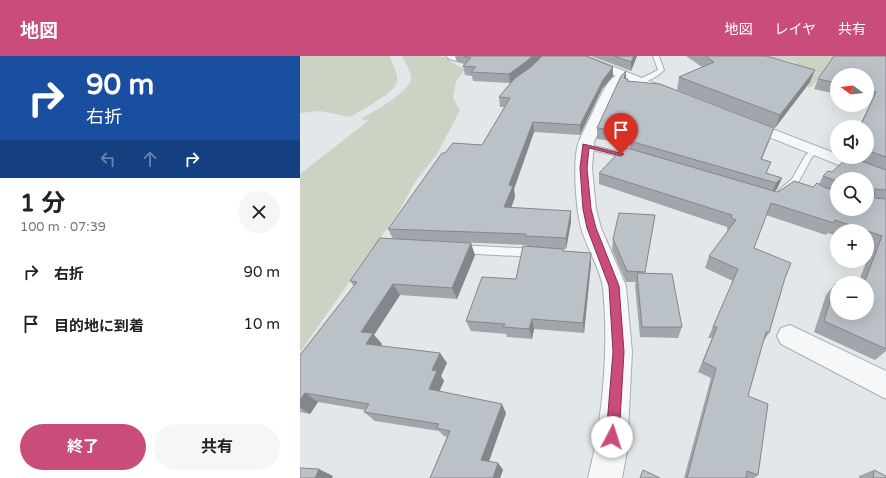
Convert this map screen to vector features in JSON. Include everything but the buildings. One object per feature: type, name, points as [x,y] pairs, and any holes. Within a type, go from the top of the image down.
[{"type":"street","points":[[451,56],[457,58],[468,56]]},
{"type":"street","points":[[577,56],[682,98]]},
{"type":"street","points":[[605,478],[611,451],[619,352],[614,286],[595,254],[592,228],[587,209],[584,180],[586,146],[588,136],[613,84],[618,78],[632,78]]},
{"type":"street","points":[[733,118],[886,179]]},
{"type":"street","points":[[790,336],[886,385]]},
{"type":"lane","points":[[632,78],[658,73],[660,70],[656,56]]},
{"type":"lane","points":[[586,146],[640,160]]},
{"type":"lane","points":[[774,199],[798,182],[809,156],[816,151]]},
{"type":"lane","points":[[450,249],[550,254]]},
{"type":"green space","points":[[300,56],[390,56],[397,75],[397,82],[395,86],[384,96],[350,117],[320,111],[300,113]]},
{"type":"green space","points":[[402,56],[440,56],[451,59],[450,61],[465,69],[456,82],[453,98],[460,110],[437,154],[415,182],[398,213],[300,352],[300,174],[368,121],[361,119],[391,101],[406,88],[410,83],[411,77],[409,69]]},
{"type":"green space","points":[[769,56],[839,56],[827,66],[812,87],[806,87],[806,89],[787,98],[796,66],[795,62]]},
{"type":"route","points":[[612,437],[619,352],[614,286],[592,228],[587,209],[584,180],[584,157],[586,146],[621,154]]}]
